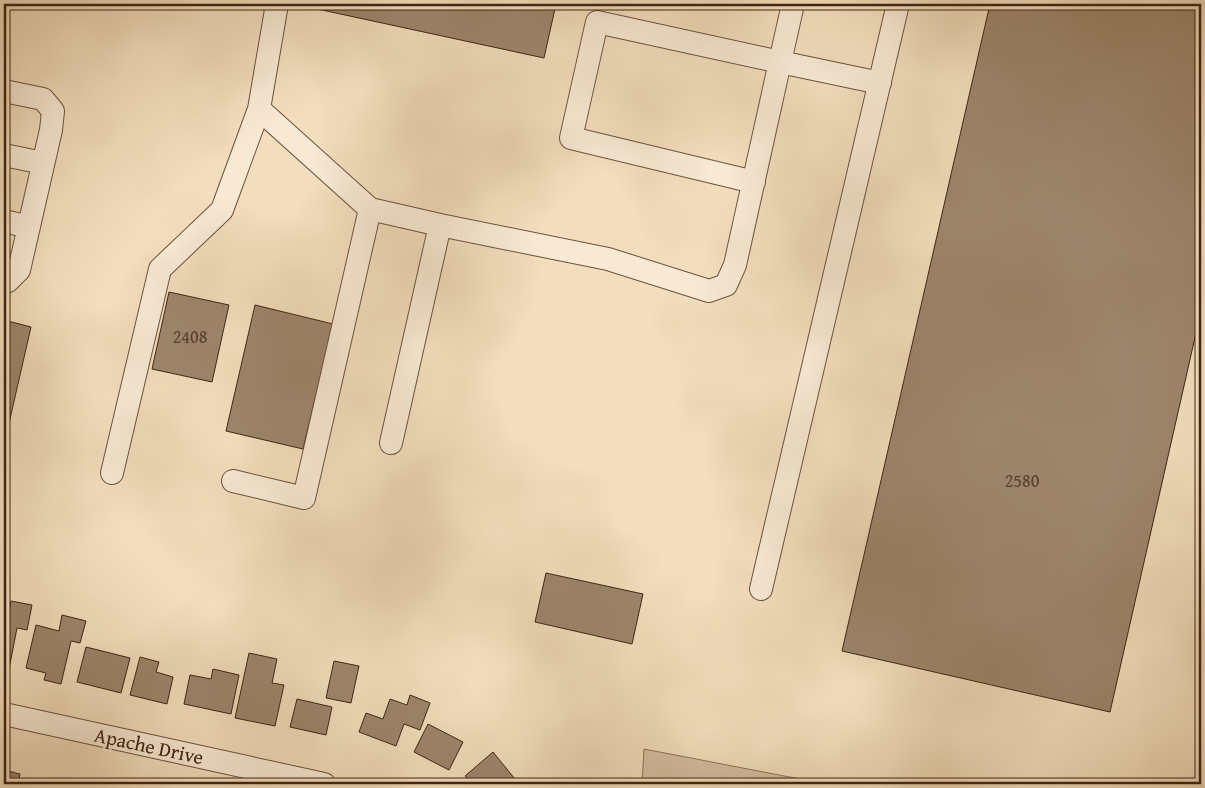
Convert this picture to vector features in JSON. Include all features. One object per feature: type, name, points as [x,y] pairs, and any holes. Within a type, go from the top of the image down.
[{"type":"street","points":[[112,473],[160,269],[222,210],[259,109],[277,4]]},
{"type":"street","points":[[259,109],[370,209],[440,225],[608,258],[709,291],[726,285],[735,265],[793,4]]},
{"type":"street","points":[[760,589],[898,4]]},
{"type":"street","points":[[754,182],[571,138],[597,22],[880,82]]},
{"type":"street","points":[[4,91],[43,99],[53,110],[51,130],[19,270],[8,281],[4,282]]},
{"type":"street","points":[[4,155],[43,163]]},
{"type":"street","points":[[233,481],[304,498],[370,209]]},
{"type":"street","points":[[4,221],[29,227]]},
{"type":"street","points":[[391,443],[440,225]]},
{"type":"street","name":"Apache Drive","points":[[4,714],[324,784]]},
{"type":"shaded area","points":[[644,749],[826,784],[642,784]]},
{"type":"building","points":[[309,4],[556,4],[544,58],[308,7]]},
{"type":"building","points":[[990,4],[1201,4],[1201,311],[1110,712],[842,651]]},
{"type":"building","points":[[169,292],[229,305],[212,382],[152,369]]},
{"type":"building","points":[[255,305],[333,324],[303,449],[226,431]]},
{"type":"building","points":[[4,320],[31,327],[4,445]]},
{"type":"building","points":[[546,573],[643,594],[632,644],[535,622]]},
{"type":"building","points":[[11,601],[32,605],[27,630],[17,628],[9,669],[4,668],[4,626],[6,626]]},
{"type":"building","points":[[62,615],[86,621],[80,643],[71,641],[61,684],[44,680],[46,673],[26,668],[36,625],[59,631]]},
{"type":"building","points":[[86,647],[130,658],[121,693],[77,682]]},
{"type":"building","points":[[249,653],[277,659],[272,683],[284,685],[275,726],[235,718]]},
{"type":"building","points":[[140,657],[159,662],[156,672],[173,677],[167,704],[130,695]]},
{"type":"building","points":[[334,661],[359,666],[351,703],[326,698]]},
{"type":"building","points":[[213,669],[239,675],[231,714],[184,704],[190,675],[211,679]]},
{"type":"building","points":[[410,695],[430,703],[420,730],[404,724],[396,746],[359,732],[366,713],[383,719],[390,699],[407,705]]},
{"type":"building","points":[[297,699],[332,707],[326,735],[290,727]]},
{"type":"building","points":[[428,724],[463,742],[449,770],[414,752]]},
{"type":"building","points":[[493,752],[519,784],[473,784],[465,776]]},
{"type":"building","points":[[4,770],[20,774],[18,784],[4,784]]}]
